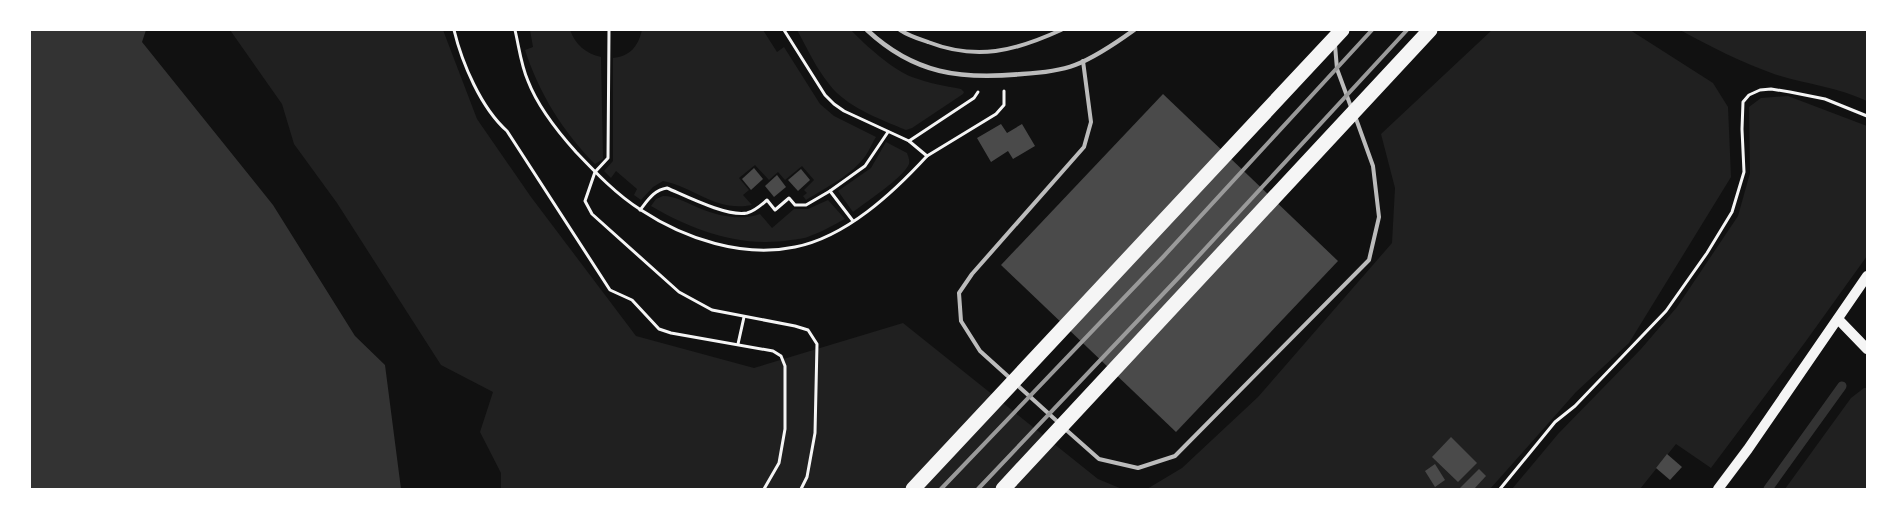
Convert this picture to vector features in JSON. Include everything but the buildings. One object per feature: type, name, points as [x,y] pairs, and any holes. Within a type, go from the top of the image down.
[{"type":"highway","points":[[914,489],[1342,30]]},
{"type":"highway","points":[[1003,489],[1430,30]]},
{"type":"main road","points":[[1718,489],[1748,449],[1867,276]]},
{"type":"main road","points":[[1838,319],[1867,349]]},
{"type":"street","points":[[867,30],[908,60],[940,72],[981,77],[1034,73],[1075,65],[1111,47],[1134,30]]},
{"type":"lane","points":[[900,30],[932,44],[960,52],[996,51],[1030,44],[1061,30]]},
{"type":"lane","points":[[1083,61],[1091,122],[1084,147],[972,274],[959,293],[961,321],[980,351],[1099,459],[1138,468],[1175,456],[1369,260],[1379,216],[1373,166],[1337,69],[1334,30]]},
{"type":"path","points":[[454,30],[458,48],[485,105],[494,120],[507,131],[610,290],[632,300],[658,329],[773,351],[781,356],[785,366],[783,438],[779,462],[764,489]]},
{"type":"path","points":[[515,30],[528,82],[554,128],[595,172],[640,210],[666,225],[719,244],[752,250],[770,251],[796,247],[815,241],[852,221],[881,201],[927,156],[996,114],[1004,105],[1002,76]]},
{"type":"path","points":[[609,30],[608,158],[595,172],[585,201],[592,214],[679,292],[712,310],[808,330],[817,344],[815,433],[807,477],[801,489]]},
{"type":"path","points":[[784,30],[825,94],[834,104],[844,111],[910,141],[927,156]]},
{"type":"path","points":[[1500,489],[1555,422],[1575,406],[1666,311],[1707,253],[1732,212],[1744,172],[1743,102],[1749,94],[1771,89],[1790,92],[1825,99],[1867,116]]},
{"type":"path","points":[[910,141],[974,98],[980,90]]},
{"type":"path","points":[[640,210],[660,189],[667,188],[710,206],[732,212],[746,213],[758,208],[767,200],[775,210],[789,198],[795,205],[806,205],[830,191],[865,166],[888,132]]},
{"type":"path","points":[[830,191],[852,221]]},
{"type":"path","points":[[738,344],[744,316]]},
{"type":"shaded area","points":[[30,30],[146,30],[142,42],[273,205],[355,336],[385,365],[401,489],[30,489]]},
{"type":"shaded area","points":[[230,30],[443,30],[477,119],[531,197],[636,336],[754,368],[903,323],[1098,479],[1122,489],[501,489],[501,473],[480,432],[493,392],[441,365],[337,203],[294,144],[282,104]]},
{"type":"shaded area","points":[[530,30],[570,30],[582,48],[601,57],[603,159],[595,164],[562,125],[537,81],[525,50],[533,47]]},
{"type":"shaded area","points":[[642,30],[763,30],[777,52],[784,47],[820,104],[834,116],[876,137],[866,155],[854,169],[806,200],[803,196],[807,193],[804,190],[814,180],[802,166],[785,180],[778,172],[769,180],[755,165],[739,178],[749,190],[743,195],[752,205],[728,205],[663,181],[653,187],[641,200],[634,195],[637,189],[616,171],[611,178],[604,171],[613,161],[613,58],[629,53],[636,46]]},
{"type":"shaded area","points":[[797,30],[851,30],[864,43],[904,74],[924,81],[961,89],[964,92],[912,128],[906,130],[864,112],[836,92],[820,71]]},
{"type":"shaded area","points":[[1492,30],[1630,30],[1713,83],[1728,107],[1731,177],[1629,343],[1576,392],[1490,489],[1147,489],[1182,468],[1258,397],[1392,243],[1395,188],[1381,134]]},
{"type":"shaded area","points":[[1680,30],[1867,30],[1867,101],[1844,92],[1762,70]]},
{"type":"shaded area","points":[[1788,96],[1867,126],[1867,256],[1711,468],[1676,444],[1640,489],[1512,489],[1558,434],[1641,349],[1677,307],[1738,216],[1750,173],[1749,107],[1761,98]]},
{"type":"shaded area","points":[[886,142],[907,153],[909,164],[892,183],[853,212],[838,191],[871,168]]},
{"type":"shaded area","points":[[663,196],[677,198],[706,211],[722,215],[745,217],[760,214],[772,228],[794,209],[808,209],[828,200],[845,219],[808,237],[772,242],[754,242],[701,230],[651,206],[656,199]]},
{"type":"shaded area","points":[[1864,388],[1867,388],[1867,489],[1785,489],[1851,398]]},
{"type":"waterway","points":[[1768,489],[1842,386]]},
{"type":"railway","points":[[941,489],[1164,256],[1372,30]]},
{"type":"railway","points":[[978,489],[1181,275],[1407,30]]}]
